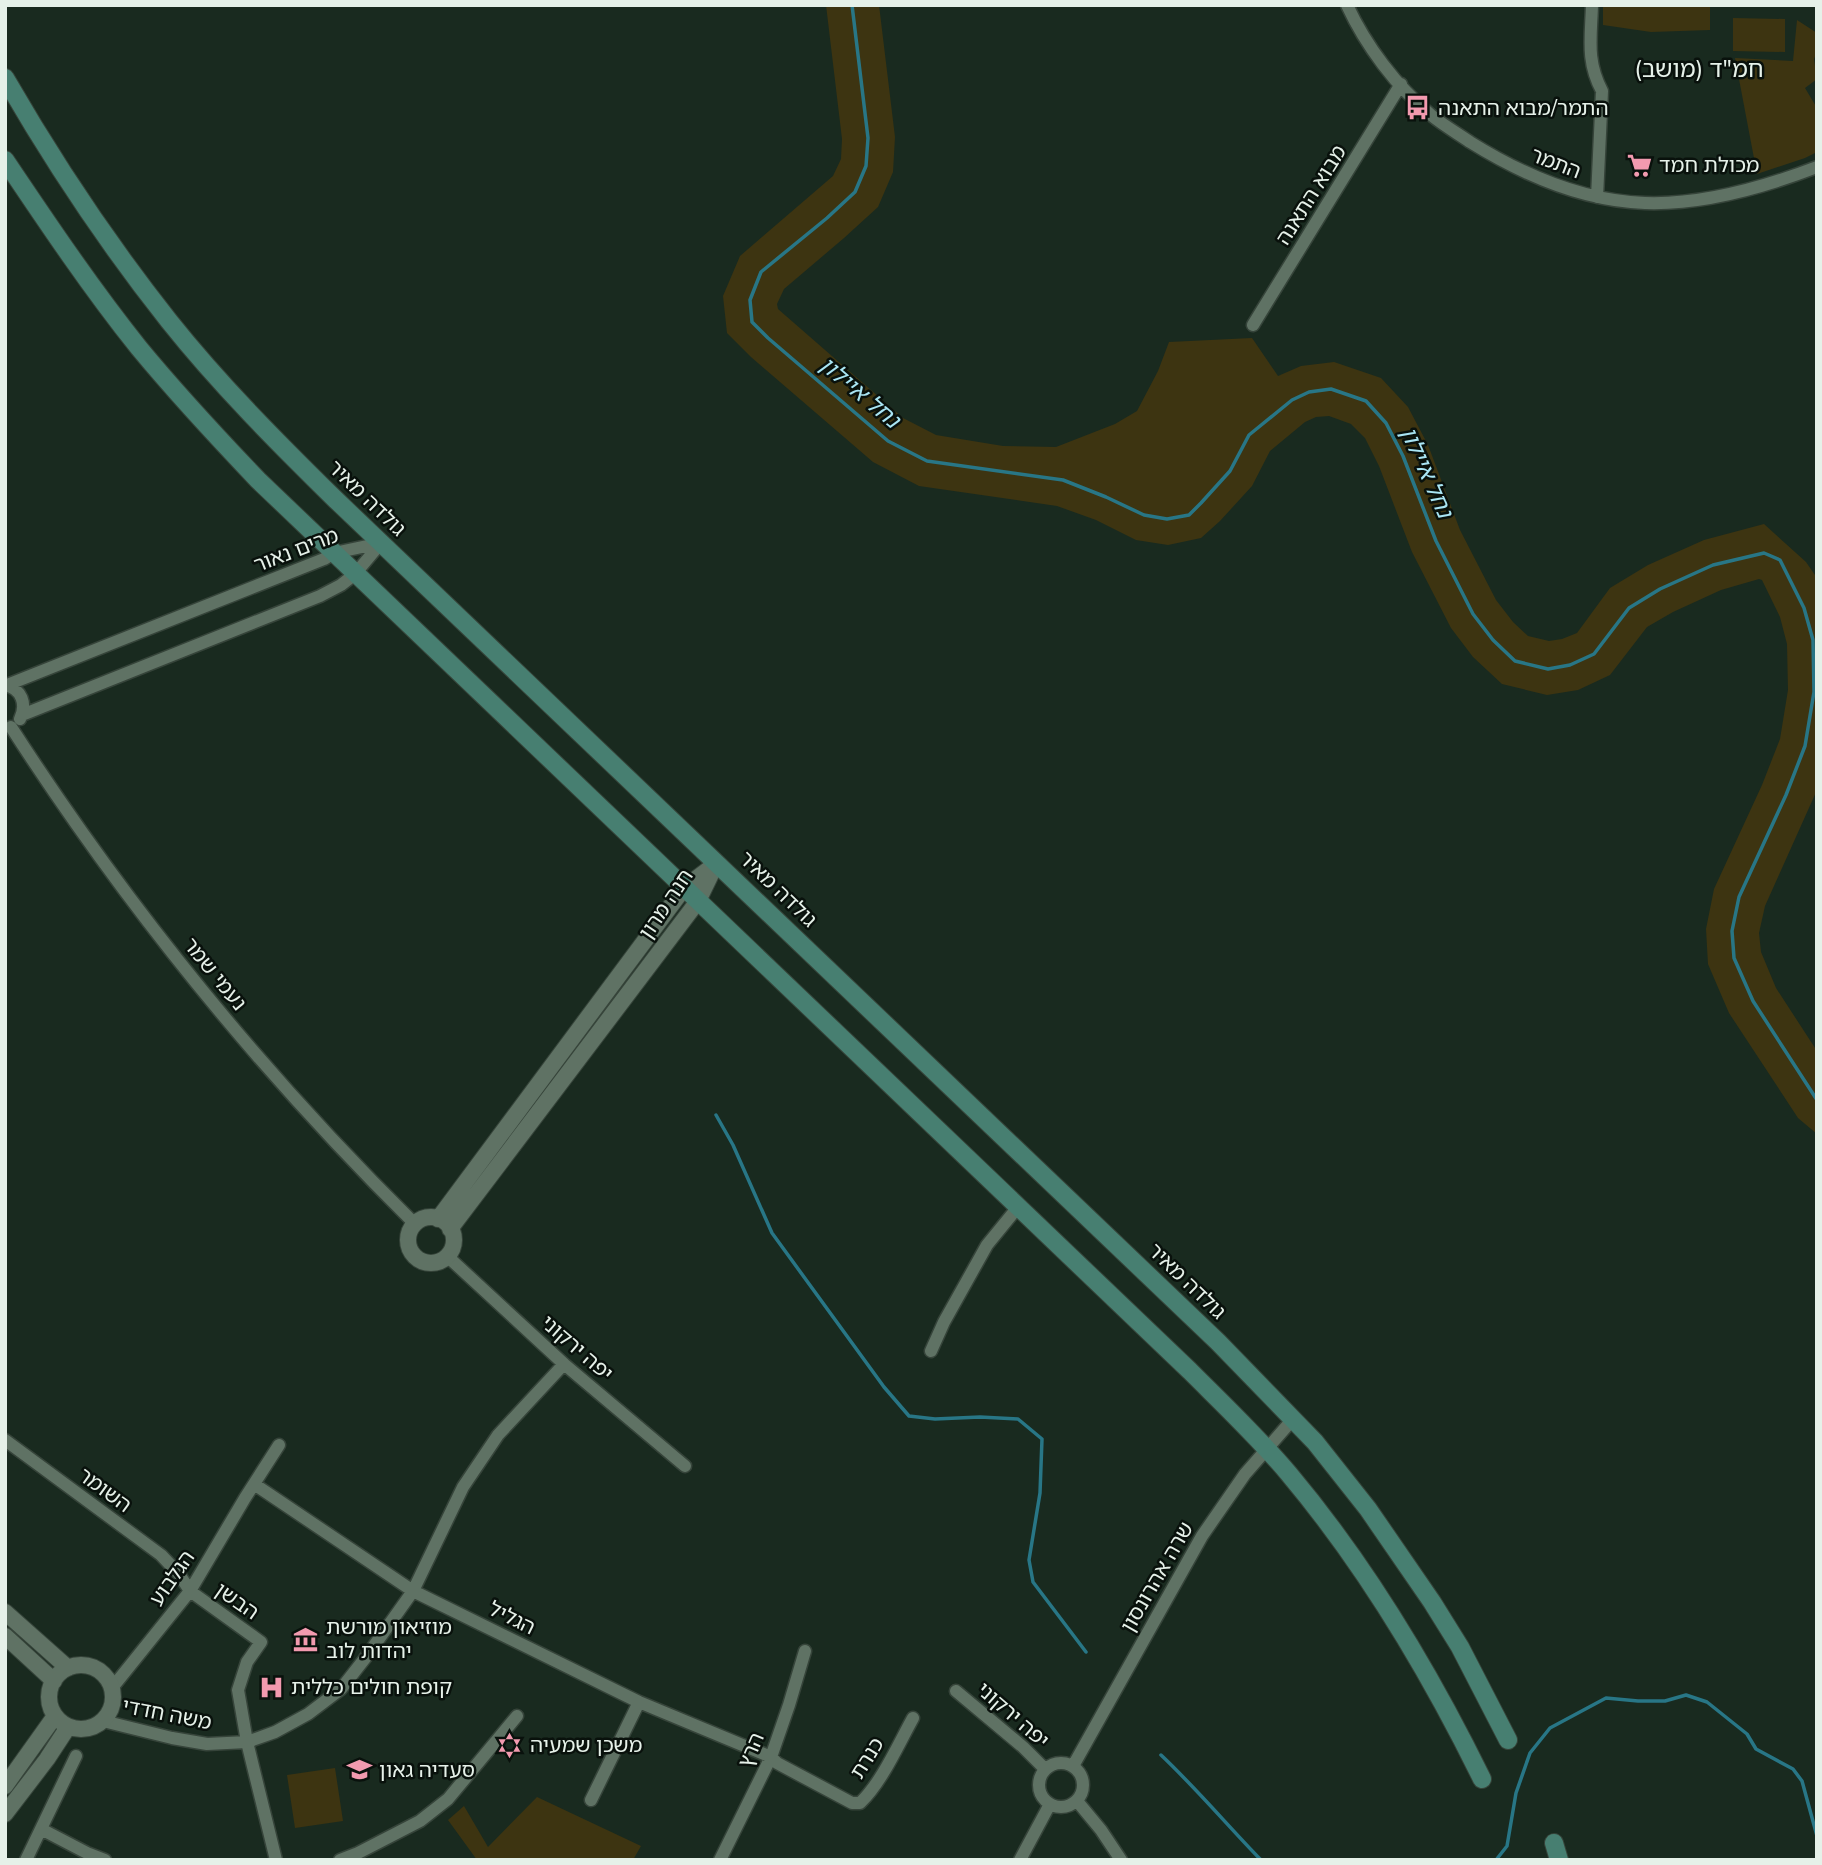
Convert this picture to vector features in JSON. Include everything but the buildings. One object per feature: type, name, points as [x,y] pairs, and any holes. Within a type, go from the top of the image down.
[{"type":"main road","name":"גולדה מאיר","points":[[5,78],[92,218],[170,322],[249,412],[381,543],[1218,1342],[1315,1442],[1412,1572],[1460,1647],[1508,1740]]},
{"type":"main road","points":[[5,160],[59,240],[138,347],[220,440],[355,574],[1190,1371],[1288,1473],[1335,1533],[1398,1624],[1450,1713],[1482,1779]]},
{"type":"street","name":"התמר","points":[[1346,5],[1365,40],[1401,85],[1431,115],[1493,156],[1548,182],[1597,197],[1646,203],[1679,202],[1758,187],[1817,167]]},
{"type":"street","points":[[1592,5],[1591,64],[1602,91],[1597,197]]},
{"type":"street","name":"מבוא התאנה","points":[[1253,325],[1401,85]]},
{"type":"street","name":"מרים נאור","points":[[6,685],[334,553],[381,543]]},
{"type":"street","name":"מרים נאור","points":[[22,715],[320,596],[355,574],[381,543]]},
{"type":"street","points":[[6,685],[17,691],[24,706],[17,723],[8,728]]},
{"type":"street","name":"נעמי שמר","points":[[8,728],[58,801],[166,946],[324,1131],[415,1224]]},
{"type":"street","name":"חנה מרון","points":[[444,1224],[717,863]]},
{"type":"street","points":[[931,1350],[987,1245],[1018,1207]]},
{"type":"street","points":[[431,1217],[444,1224],[454,1240],[447,1256],[431,1263],[415,1256],[408,1240],[415,1224],[431,1217]]},
{"type":"street","name":"יפה ירקוני","points":[[447,1256],[564,1364],[685,1466]]},
{"type":"street","name":"משה חדדי","points":[[103,1721],[207,1744],[247,1742],[275,1732],[308,1714],[341,1689],[413,1591],[463,1487],[498,1435],[564,1364]]},
{"type":"street","name":"שרה אהרונסון","points":[[1073,1766],[1202,1536],[1244,1474],[1293,1419]]},
{"type":"street","name":"השומר","points":[[5,1440],[161,1555],[178,1574]]},
{"type":"street","name":"הגלבוע","points":[[111,1688],[190,1591],[279,1446]]},
{"type":"street","name":"הגליל","points":[[254,1484],[413,1591],[639,1702],[771,1757]]},
{"type":"street","name":"הבשן","points":[[178,1574],[190,1591],[261,1642],[247,1662],[238,1690],[247,1742]]},
{"type":"street","points":[[5,1612],[68,1668]]},
{"type":"street","points":[[5,1636],[54,1681]]},
{"type":"street","name":"הרץ","points":[[720,1860],[771,1757],[805,1651]]},
{"type":"street","points":[[77,1665],[95,1668],[104,1674],[111,1688],[113,1703],[109,1713],[103,1721],[86,1729],[68,1727],[55,1716],[51,1707],[50,1689],[54,1681],[60,1673],[77,1665]]},
{"type":"street","name":"יפה ירקוני","points":[[956,1691],[1045,1769]]},
{"type":"street","points":[[591,1800],[639,1702]]},
{"type":"street","points":[[5,1786],[55,1716]]},
{"type":"street","points":[[341,1860],[360,1856],[420,1821],[448,1800],[517,1716]]},
{"type":"street","name":"כנרת","points":[[771,1757],[852,1803],[860,1802],[887,1765],[914,1718]]},
{"type":"street","points":[[5,1814],[68,1727]]},
{"type":"street","points":[[247,1742],[276,1860]]},
{"type":"street","points":[[26,1860],[76,1756]]},
{"type":"street","points":[[1062,1762],[1073,1766],[1082,1776],[1084,1785],[1077,1801],[1061,1808],[1045,1801],[1038,1784],[1045,1769],[1062,1762]]},
{"type":"street","points":[[1077,1801],[1121,1860]]},
{"type":"street","points":[[1020,1860],[1050,1804]]},
{"type":"street","points":[[41,1829],[105,1860]]},
{"type":"shaded area","points":[[826,5],[879,5],[895,137],[893,172],[878,207],[784,289],[777,304],[778,309],[903,418],[936,435],[1003,446],[1056,447],[1115,424],[1137,411],[1158,371],[1169,342],[1252,338],[1278,376],[1301,366],[1334,362],[1381,378],[1408,407],[1428,445],[1460,530],[1496,600],[1528,636],[1549,641],[1577,633],[1610,588],[1648,565],[1704,540],[1764,524],[1806,562],[1817,578],[1817,790],[1765,906],[1759,933],[1761,952],[1776,988],[1817,1051],[1817,1134],[1798,1118],[1729,1013],[1708,964],[1706,929],[1714,889],[1780,739],[1788,690],[1787,644],[1780,617],[1762,580],[1721,590],[1673,612],[1647,627],[1610,675],[1578,690],[1547,695],[1502,684],[1473,657],[1451,628],[1412,552],[1379,466],[1365,438],[1351,424],[1329,416],[1316,417],[1305,422],[1270,451],[1252,486],[1201,538],[1168,545],[1136,540],[1096,520],[1057,506],[919,486],[873,462],[727,333],[723,296],[740,256],[833,176],[841,159],[842,139]]},
{"type":"shaded area","points":[[1603,5],[1710,5],[1710,30],[1651,32],[1603,25]]},
{"type":"shaded area","points":[[1733,18],[1785,19],[1785,52],[1733,51]]},
{"type":"shaded area","points":[[1797,20],[1817,33],[1817,52],[1814,59],[1817,79],[1805,88],[1817,108],[1817,152],[1757,174],[1735,58],[1793,61]]},
{"type":"shaded area","points":[[335,1768],[343,1821],[295,1828],[287,1775]]},
{"type":"shaded area","points":[[537,1797],[641,1846],[633,1860],[477,1860],[448,1820],[464,1806],[488,1847]]},
{"type":"waterway","name":"נחל איילון","points":[[852,5],[868,138],[866,166],[855,192],[761,272],[750,300],[752,322],[888,441],[927,461],[1063,480],[1144,515],[1167,519],[1189,515],[1230,471],[1249,435],[1292,400],[1309,392],[1331,389],[1366,401],[1386,423],[1403,456],[1436,541],[1473,614],[1493,640],[1515,661],[1548,669],[1570,665],[1594,654],[1629,608],[1660,589],[1713,565],[1764,553],[1780,560],[1804,608],[1813,640],[1814,692],[1805,746],[1786,795],[1739,897],[1732,931],[1734,958],[1753,1001],[1817,1100]]},
{"type":"waterway","points":[[716,1115],[733,1145],[772,1233],[884,1387],[909,1416],[935,1419],[1018,1419],[1042,1439],[1040,1493],[1029,1560],[1033,1582],[1086,1652]]},
{"type":"waterway","points":[[1496,1860],[1507,1846],[1516,1793],[1530,1753],[1550,1728],[1606,1698],[1665,1701],[1686,1695],[1707,1702],[1747,1734],[1756,1749],[1793,1769],[1802,1781],[1817,1836]]},
{"type":"waterway","points":[[1161,1755],[1261,1860]]},
{"type":"place","name":"התמר/מבוא התאנה","points":[[1418,108]]},
{"type":"place","name":"מכולת חמד","points":[[1639,165]]},
{"type":"place","name":"מוזיאון מורשת יהדות לוב","points":[[306,1639]]},
{"type":"place","name":"קופת חולים כללית","points":[[271,1687]]},
{"type":"place","name":"משכן שמעיה","points":[[510,1745]]},
{"type":"place","name":"סעדיה גאון","points":[[359,1770]]},
{"type":"district","name":"חמ\"ד (מושב)","points":[[1699,69]]}]
